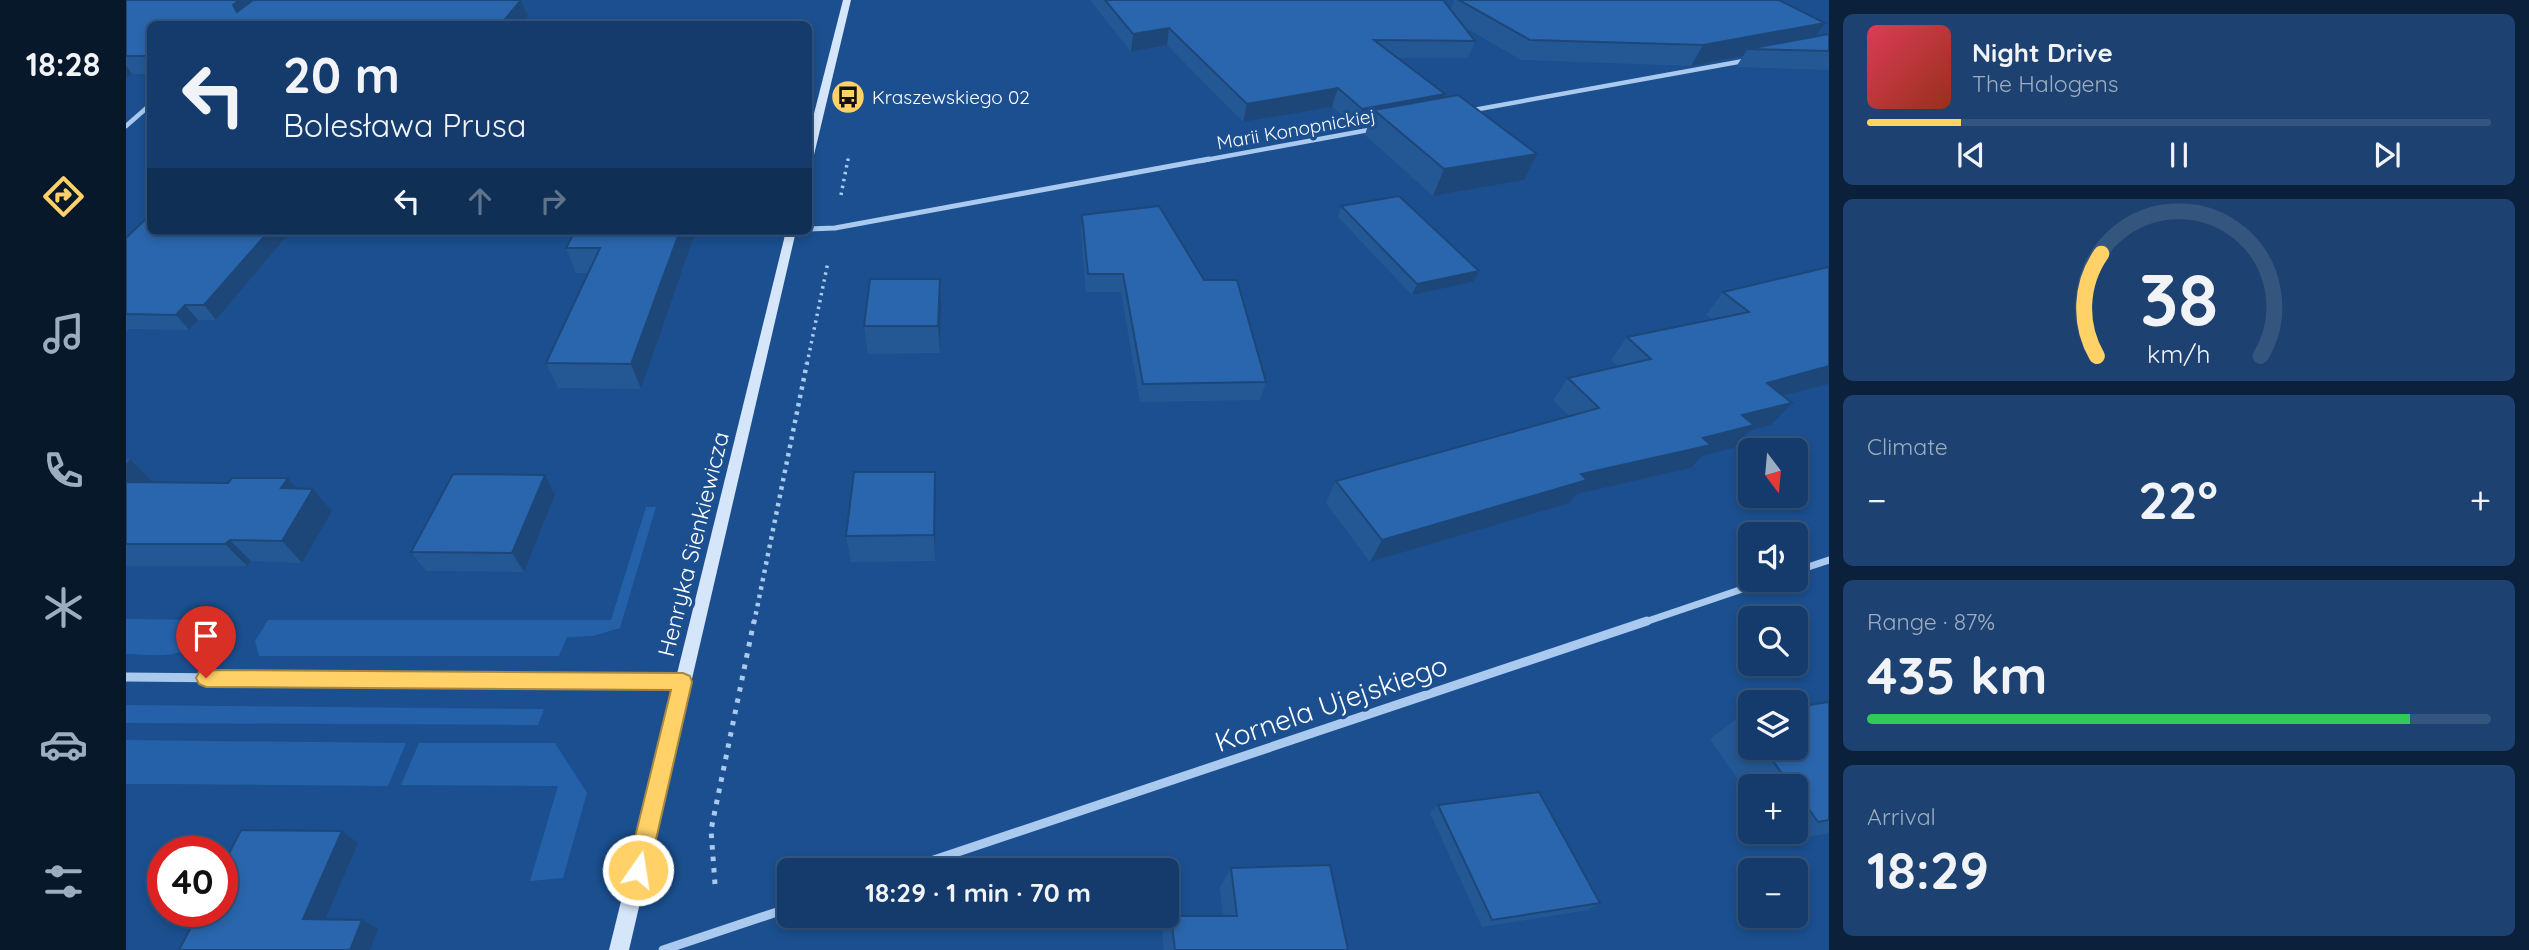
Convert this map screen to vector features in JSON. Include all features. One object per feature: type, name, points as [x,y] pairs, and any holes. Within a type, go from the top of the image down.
[{"type":"street","points":[[812,143],[847,0]]},
{"type":"street","points":[[1461,113],[1761,57]]},
{"type":"street","points":[[126,125],[147,108]]},
{"type":"street","name":"Marii Konopnickiej","points":[[812,229],[835,228],[1380,128]]},
{"type":"street","name":"Henryka Sienkiewicza","points":[[619,950],[790,235]]},
{"type":"street","points":[[1808,567],[1829,560]]},
{"type":"street","name":"Kornela Ujejskiego","points":[[940,858],[1738,590]]},
{"type":"street","points":[[126,677],[683,682]]},
{"type":"street","points":[[663,950],[777,912]]},
{"type":"path","points":[[715,884],[711,830],[830,254]]},
{"type":"shaded area","points":[[646,507],[656,507],[620,628],[593,636],[567,637],[559,656],[259,656],[255,641],[268,620],[611,620]]},
{"type":"shaded area","points":[[126,619],[213,620],[204,634],[186,649],[177,653],[155,655],[126,654]]},
{"type":"shaded area","points":[[126,705],[544,709],[538,725],[126,723]]},
{"type":"shaded area","points":[[126,740],[406,743],[388,786],[126,784]]},
{"type":"shaded area","points":[[419,743],[555,743],[587,793],[563,878],[530,881],[558,786],[401,785]]},
{"type":"building","points":[[126,0],[239,0],[233,5],[237,12],[253,0],[521,0],[504,21],[147,21],[147,56],[126,56]]},
{"type":"building","points":[[1105,0],[1443,0],[1475,41],[1374,40],[1445,94],[1362,109],[1338,88],[1247,104],[1169,28],[1133,34]]},
{"type":"building","points":[[1459,0],[1779,0],[1825,23],[1703,45],[1530,40]]},
{"type":"building","points":[[1829,34],[1829,51],[1748,49]]},
{"type":"building","points":[[1458,95],[1537,154],[1444,169],[1374,110]]},
{"type":"building","points":[[1399,196],[1479,271],[1417,284],[1341,206]]},
{"type":"building","points":[[1159,206],[1204,280],[1237,280],[1266,382],[1143,384],[1123,274],[1088,274],[1082,215]]},
{"type":"building","points":[[147,218],[147,235],[265,235],[204,305],[185,305],[176,315],[126,314],[126,238]]},
{"type":"building","points":[[573,235],[679,235],[631,364],[546,363],[600,248],[566,248]]},
{"type":"building","points":[[1829,267],[1829,366],[1767,383],[1792,403],[1742,415],[1754,425],[1703,438],[1711,445],[1581,474],[1587,480],[1382,540],[1336,481],[1599,408],[1568,378],[1651,359],[1627,337],[1749,312],[1723,292]]},
{"type":"building","points":[[870,279],[940,279],[938,326],[864,326]]},
{"type":"building","points":[[854,472],[935,472],[934,535],[846,536]]},
{"type":"building","points":[[453,474],[545,475],[512,553],[411,552]]},
{"type":"building","points":[[232,478],[288,478],[281,488],[313,489],[282,541],[126,544],[126,482],[228,483]]},
{"type":"building","points":[[1829,702],[1829,820],[1818,822],[1808,808],[1808,774],[1782,774],[1772,760],[1808,760],[1808,705]]},
{"type":"building","points":[[1539,792],[1600,903],[1492,920],[1438,805]]},
{"type":"building","points":[[241,830],[342,831],[303,919],[362,920],[350,950],[179,950],[191,927],[238,927],[238,836]]},
{"type":"building","points":[[1330,865],[1348,950],[1175,950],[1172,928],[1179,928],[1179,916],[1237,916],[1231,868]]},
{"type":"place","name":"Kraszewskiego 02","points":[[848,97]]},
{"type":"route","points":[[206,678],[683,682],[638,870]]}]
